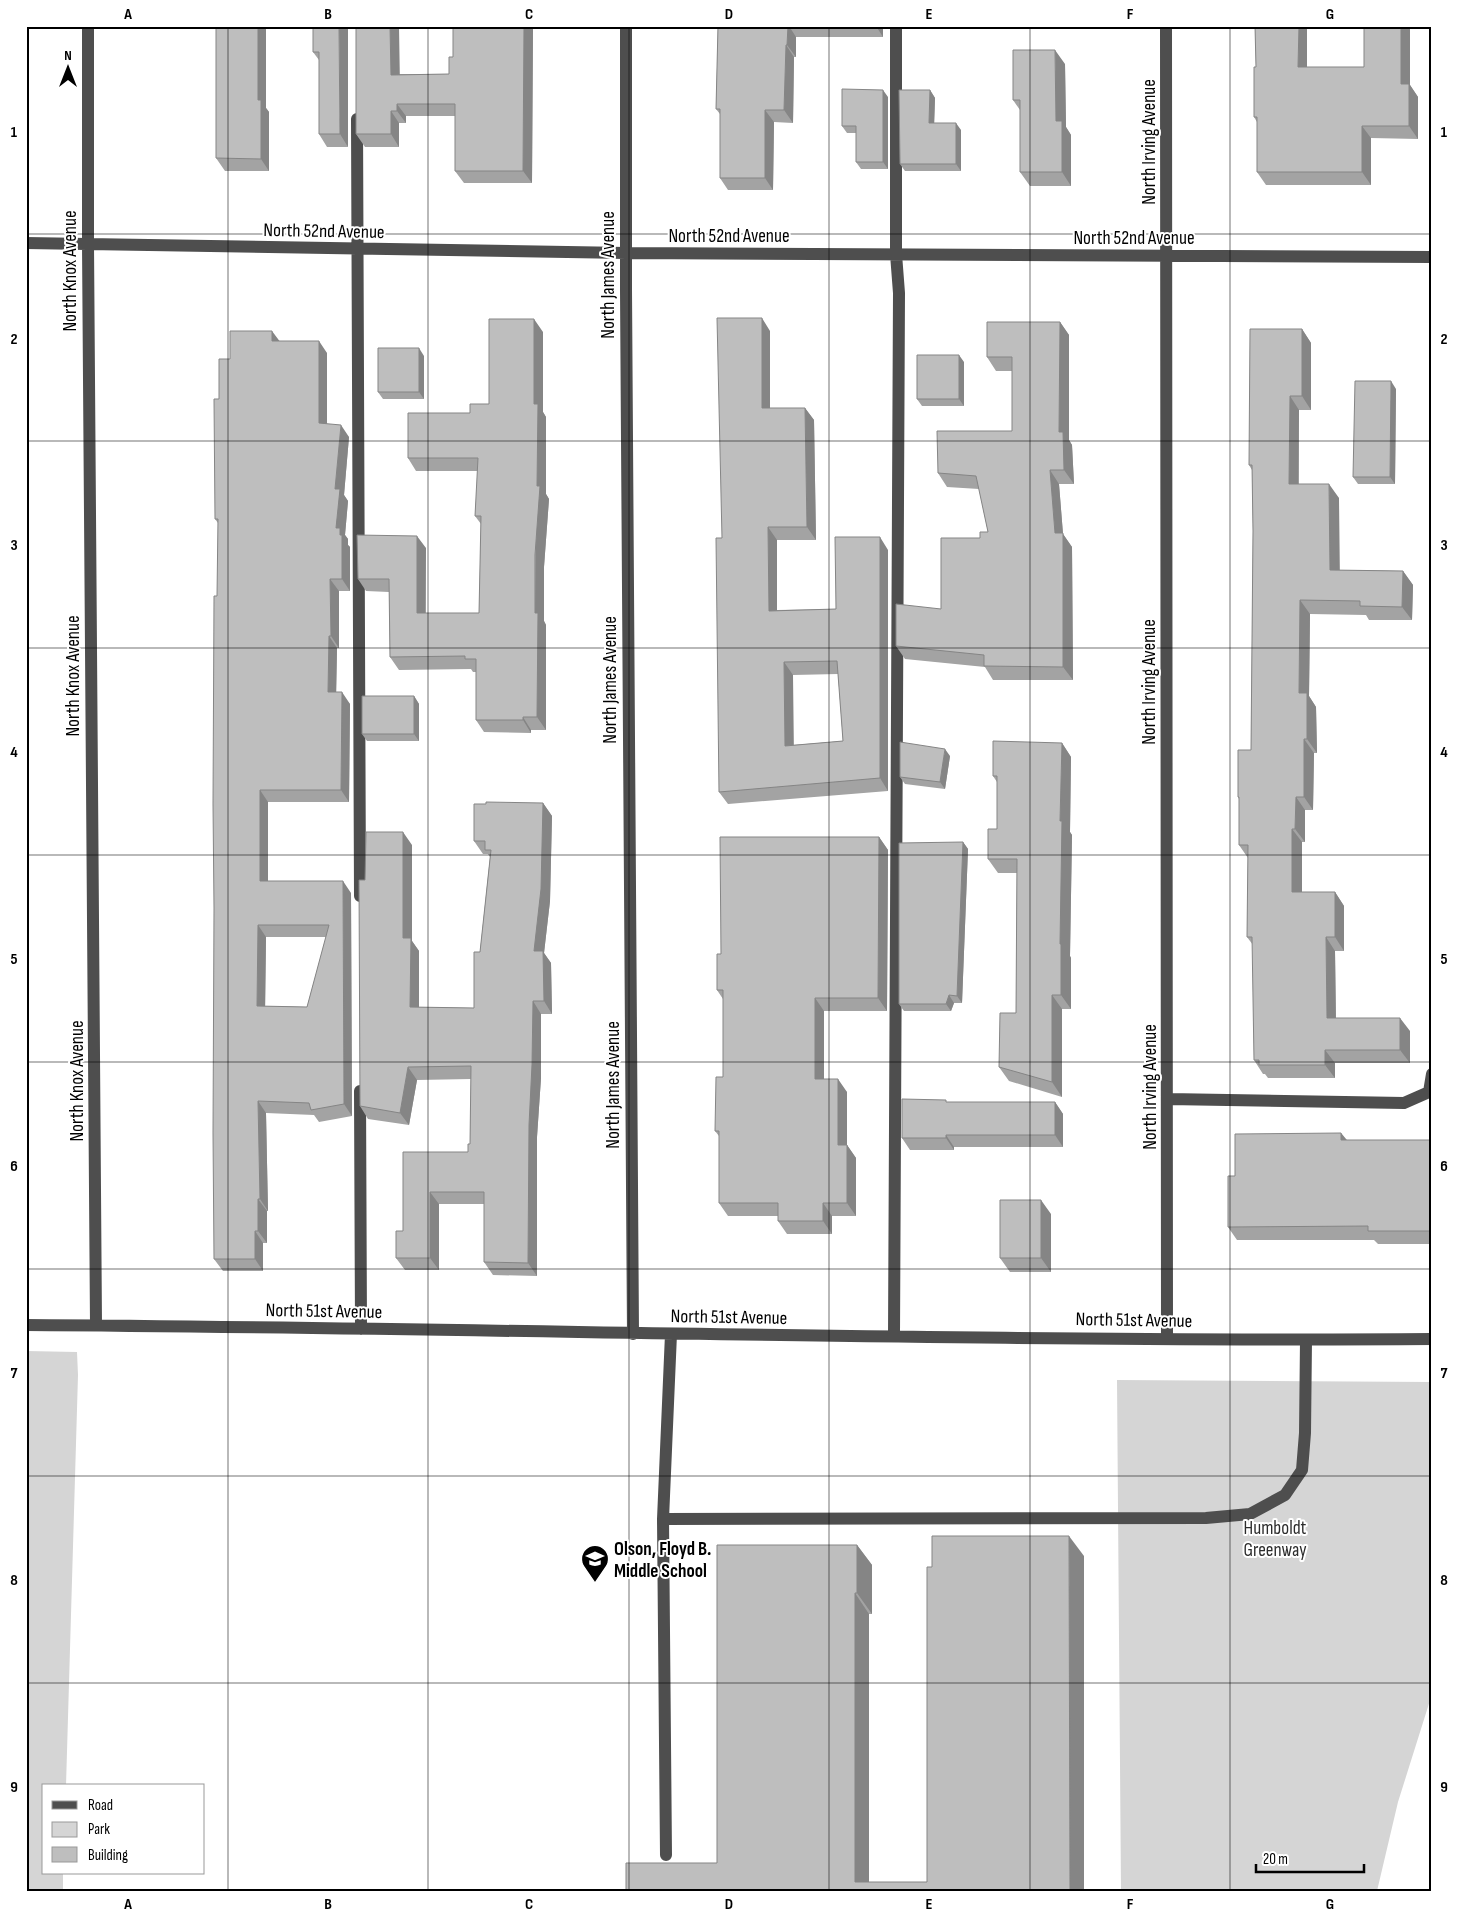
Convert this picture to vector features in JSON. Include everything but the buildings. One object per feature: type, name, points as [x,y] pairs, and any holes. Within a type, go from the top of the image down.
[{"type":"street","name":"North Knox Avenue","points":[[88,26],[96,1325]]},
{"type":"street","name":"North James Avenue","points":[[626,26],[632,1334]]},
{"type":"street","points":[[894,1336],[899,303],[896,254],[896,26]]},
{"type":"street","name":"North Irving Avenue","points":[[1166,26],[1167,1338]]},
{"type":"street","points":[[357,103],[360,909]]},
{"type":"street","name":"North 52nd Avenue","points":[[26,244],[626,253],[1432,257]]},
{"type":"street","points":[[1168,1099],[1404,1103],[1428,1092],[1432,1074]]},
{"type":"street","points":[[360,1079],[361,1329]]},
{"type":"street","name":"North 51st Avenue","points":[[26,1325],[632,1334],[1306,1340],[1432,1339]]},
{"type":"street","points":[[666,1855],[664,1519],[671,1334]]},
{"type":"street","points":[[664,1519],[1206,1518],[1250,1514],[1286,1495],[1302,1470],[1305,1433],[1306,1340]]},
{"type":"green space","points":[[26,1351],[77,1352],[78,1375],[66,1784],[42,1784],[42,1874],[63,1874],[63,1891],[26,1891]]},
{"type":"green space","name":"Humboldt Greenway","points":[[1117,1380],[1432,1382],[1432,1694],[1398,1802],[1377,1891],[1121,1891]]},
{"type":"place","name":"Olson, Floyd B. Middle School","points":[[595,1583]]}]
